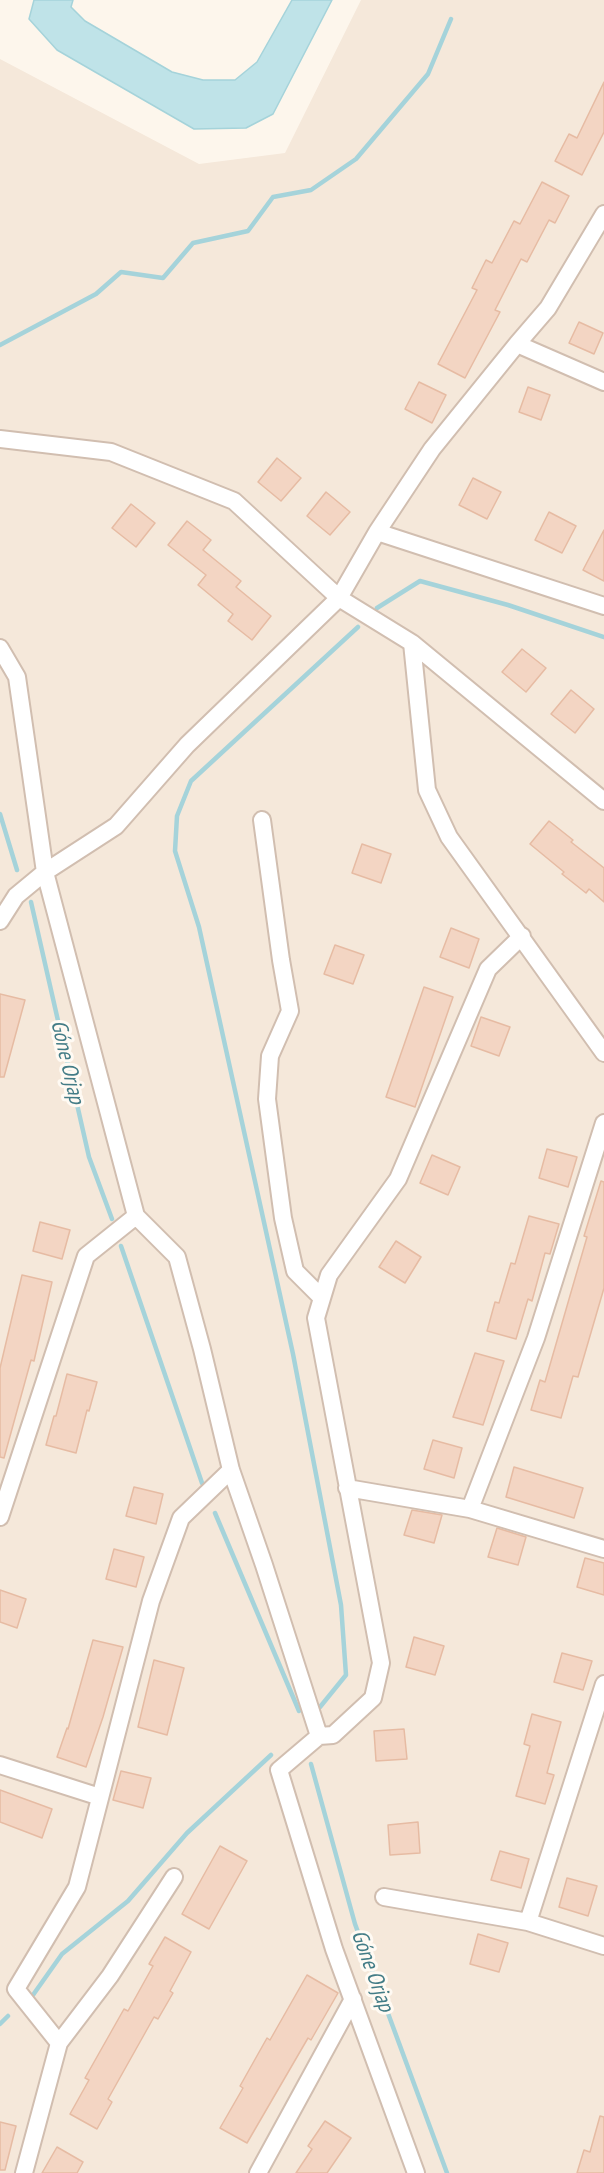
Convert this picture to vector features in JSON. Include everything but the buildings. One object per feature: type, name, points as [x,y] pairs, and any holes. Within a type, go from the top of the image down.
[{"type":"street","points":[[0,921],[16,896],[45,872],[116,826],[187,745],[339,598],[377,532],[432,449],[548,308],[604,214]]},
{"type":"street","points":[[517,344],[604,382]]},
{"type":"street","points":[[0,439],[111,452],[234,501],[339,598],[412,643],[604,801]]},
{"type":"street","points":[[377,532],[604,606]]},
{"type":"street","points":[[412,643],[427,790],[449,837],[604,1053]]},
{"type":"street","points":[[0,648],[17,677],[45,872],[136,1216],[177,1257],[231,1470],[319,1736]]},
{"type":"street","points":[[262,820],[290,1011],[270,1056],[268,1110],[283,1218],[295,1271],[322,1298]]},
{"type":"street","points":[[416,2173],[333,1949],[279,1770],[319,1736],[333,1735],[373,1698],[381,1663],[316,1318],[329,1275],[398,1179],[488,969],[522,936]]},
{"type":"street","points":[[470,1509],[536,1338],[604,1123]]},
{"type":"street","points":[[0,1517],[86,1256],[136,1216]]},
{"type":"street","points":[[59,2043],[16,1989],[77,1887],[150,1601],[181,1518],[231,1470]]},
{"type":"street","points":[[347,1488],[470,1509],[604,1549]]},
{"type":"street","points":[[528,1922],[604,1684]]},
{"type":"street","points":[[0,1765],[100,1797]]},
{"type":"street","points":[[24,2173],[59,2043],[110,1976],[174,1877]]},
{"type":"street","points":[[384,1897],[528,1922],[604,1946]]},
{"type":"street","points":[[258,2173],[353,1999]]},
{"type":"shaded area","points":[[361,0],[604,0],[604,2173],[0,2173],[0,59],[199,164],[285,153]]},
{"type":"water","points":[[34,0],[73,0],[71,7],[85,21],[172,72],[203,80],[235,80],[257,62],[292,0],[332,0],[273,114],[246,128],[194,129],[57,50],[29,19]]},
{"type":"waterway","points":[[0,345],[96,294],[121,272],[163,278],[193,243],[248,231],[273,197],[311,190],[356,159],[428,74],[451,19]]},
{"type":"waterway","points":[[377,608],[420,581],[508,605],[604,637]]},
{"type":"waterway","points":[[320,1707],[346,1675],[341,1605],[293,1354],[199,927],[175,851],[177,816],[191,781],[358,627]]},
{"type":"waterway","name":"Góne Orjap","points":[[0,814],[17,870]]},
{"type":"waterway","name":"Góne Orjap","points":[[31,902],[89,1157],[112,1219]]},
{"type":"waterway","name":"Góne Orjap","points":[[121,1246],[202,1483]]},
{"type":"waterway","name":"Góne Orjap","points":[[215,1513],[299,1711]]},
{"type":"waterway","points":[[33,1995],[62,1954],[128,1901],[187,1833],[271,1755]]},
{"type":"waterway","name":"Góne Orjap","points":[[311,1764],[355,1924],[447,2173]]},
{"type":"waterway","points":[[0,2024],[8,2016]]}]
